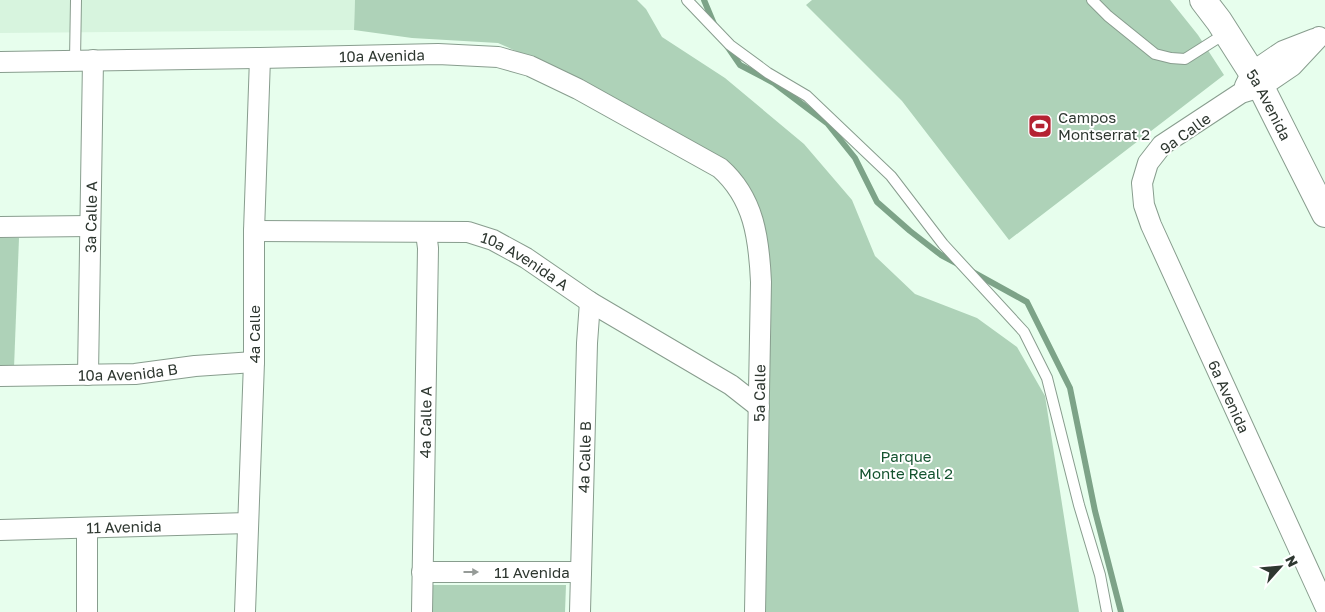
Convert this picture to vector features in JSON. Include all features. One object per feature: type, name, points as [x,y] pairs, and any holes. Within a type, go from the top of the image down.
[{"type":"street","name":"5a Avenida","points":[[1203,0],[1227,33],[1252,84],[1325,214]]},
{"type":"street","name":"9a Calle","points":[[1142,183],[1148,163],[1162,145],[1252,84],[1292,66],[1322,36]]},
{"type":"street","name":"10a Avenida","points":[[0,62],[438,54],[498,58],[530,66],[578,89],[720,168],[733,179]]},
{"type":"street","name":"4a Calle","points":[[245,612],[254,362],[254,230],[260,58]]},
{"type":"street","name":"3a Calle A","points":[[84,60],[90,226],[88,375]]},
{"type":"street","name":"5a Calle","points":[[733,179],[754,221],[760,248],[755,612]]},
{"type":"street","name":"6a Avenida","points":[[1142,183],[1144,205],[1151,225],[1325,606]]},
{"type":"street","points":[[0,227],[90,226]]},
{"type":"street","name":"10a Avenida A","points":[[254,230],[468,232],[493,240],[526,258],[590,302],[731,385],[759,407]]},
{"type":"street","name":"4a Calle A","points":[[422,612],[428,248],[426,233]]},
{"type":"street","name":"4a Calle B","points":[[580,612],[587,343],[590,302]]},
{"type":"street","name":"10a Avenida B","points":[[0,376],[135,374],[195,366],[254,362]]},
{"type":"street","name":"11 Avenida","points":[[0,530],[248,523]]},
{"type":"street","points":[[87,529],[87,612]]},
{"type":"street","name":"11 Avenida","points":[[422,572],[581,572]]},
{"type":"lane","points":[[76,0],[84,60]]},
{"type":"lane","points":[[687,0],[730,45],[768,73],[807,96],[891,176],[943,244],[1024,332],[1047,378],[1079,505],[1100,575],[1107,612]]},
{"type":"lane","points":[[1092,0],[1108,16],[1155,54],[1171,58],[1185,59],[1227,33]]},
{"type":"shaded area","points":[[0,0],[355,0],[354,30],[0,33]]},
{"type":"green space","name":"Parque Monte Real 2","points":[[355,0],[637,0],[646,9],[662,37],[725,78],[804,144],[852,200],[875,256],[915,294],[977,318],[1017,347],[1045,396],[1079,612],[758,612],[763,249],[718,161],[563,72],[498,43],[412,38],[354,30]]},
{"type":"green space","name":"Campos Montserrat 2","points":[[812,0],[1170,0],[1198,35],[1224,75],[1009,240],[902,101],[806,5]]},
{"type":"green space","points":[[0,238],[19,238],[14,368],[0,368]]},
{"type":"green space","points":[[433,585],[566,585],[565,612],[433,612]]},
{"type":"waterway","points":[[704,0],[714,24]]},
{"type":"waterway","points":[[727,46],[740,65],[774,83],[827,123],[855,158],[877,202],[941,255],[958,264]]},
{"type":"waterway","points":[[969,270],[1027,302],[1070,388],[1095,511],[1121,612]]},
{"type":"place","name":"Campos Montserrat 2","points":[[1040,126]]}]
